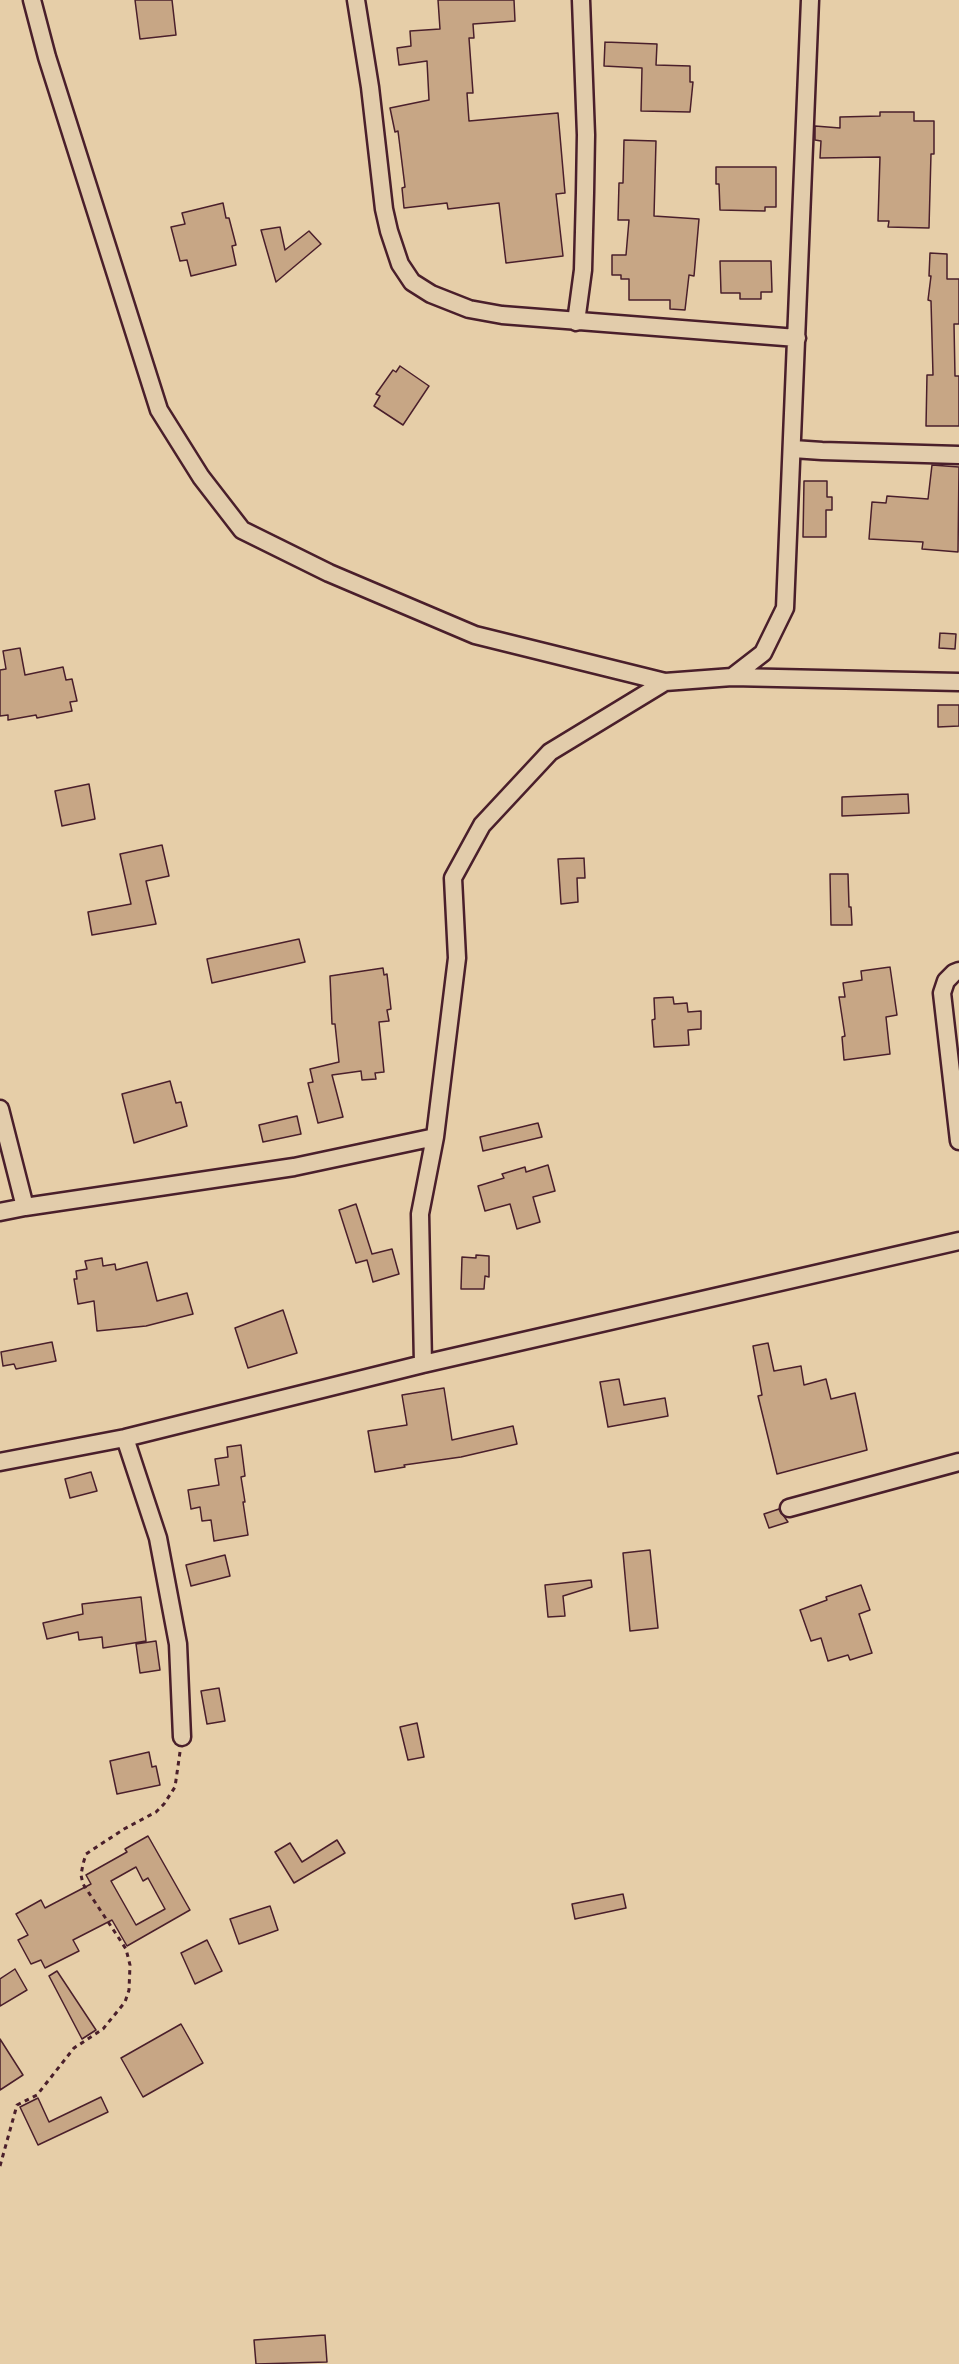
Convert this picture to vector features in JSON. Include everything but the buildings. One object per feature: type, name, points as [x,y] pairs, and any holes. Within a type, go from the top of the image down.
[{"type":"street","points":[[32,0],[47,57],[159,410],[201,477],[242,530],[329,573],[475,635],[665,682],[732,676],[959,682]]},
{"type":"street","points":[[356,0],[370,87],[384,209],[400,264],[412,282],[431,294],[469,309],[502,315],[797,338]]},
{"type":"street","points":[[576,322],[583,270],[586,135],[581,0]]},
{"type":"street","points":[[732,676],[763,653],[785,608],[810,0]]},
{"type":"street","points":[[793,448],[959,455]]},
{"type":"street","points":[[423,1364],[420,1214],[435,1137],[457,958],[453,878],[482,825],[550,752],[665,682]]},
{"type":"street","points":[[959,972],[954,973],[946,981],[942,993],[959,1141]]},
{"type":"street","points":[[0,1109],[25,1206]]},
{"type":"street","points":[[0,1212],[25,1206],[294,1167],[435,1137]]},
{"type":"street","points":[[0,1462],[125,1438],[423,1364],[959,1241]]},
{"type":"street","points":[[125,1438],[161,1550],[178,1644],[182,1737]]},
{"type":"street","points":[[789,1508],[959,1462]]},
{"type":"path","points":[[0,2166],[17,2105],[37,2095],[74,2048],[103,2029],[125,2002],[130,1975],[126,1949],[83,1884],[81,1875],[83,1864],[86,1854],[124,1829],[156,1812],[164,1804],[175,1787],[182,1737]]}]
